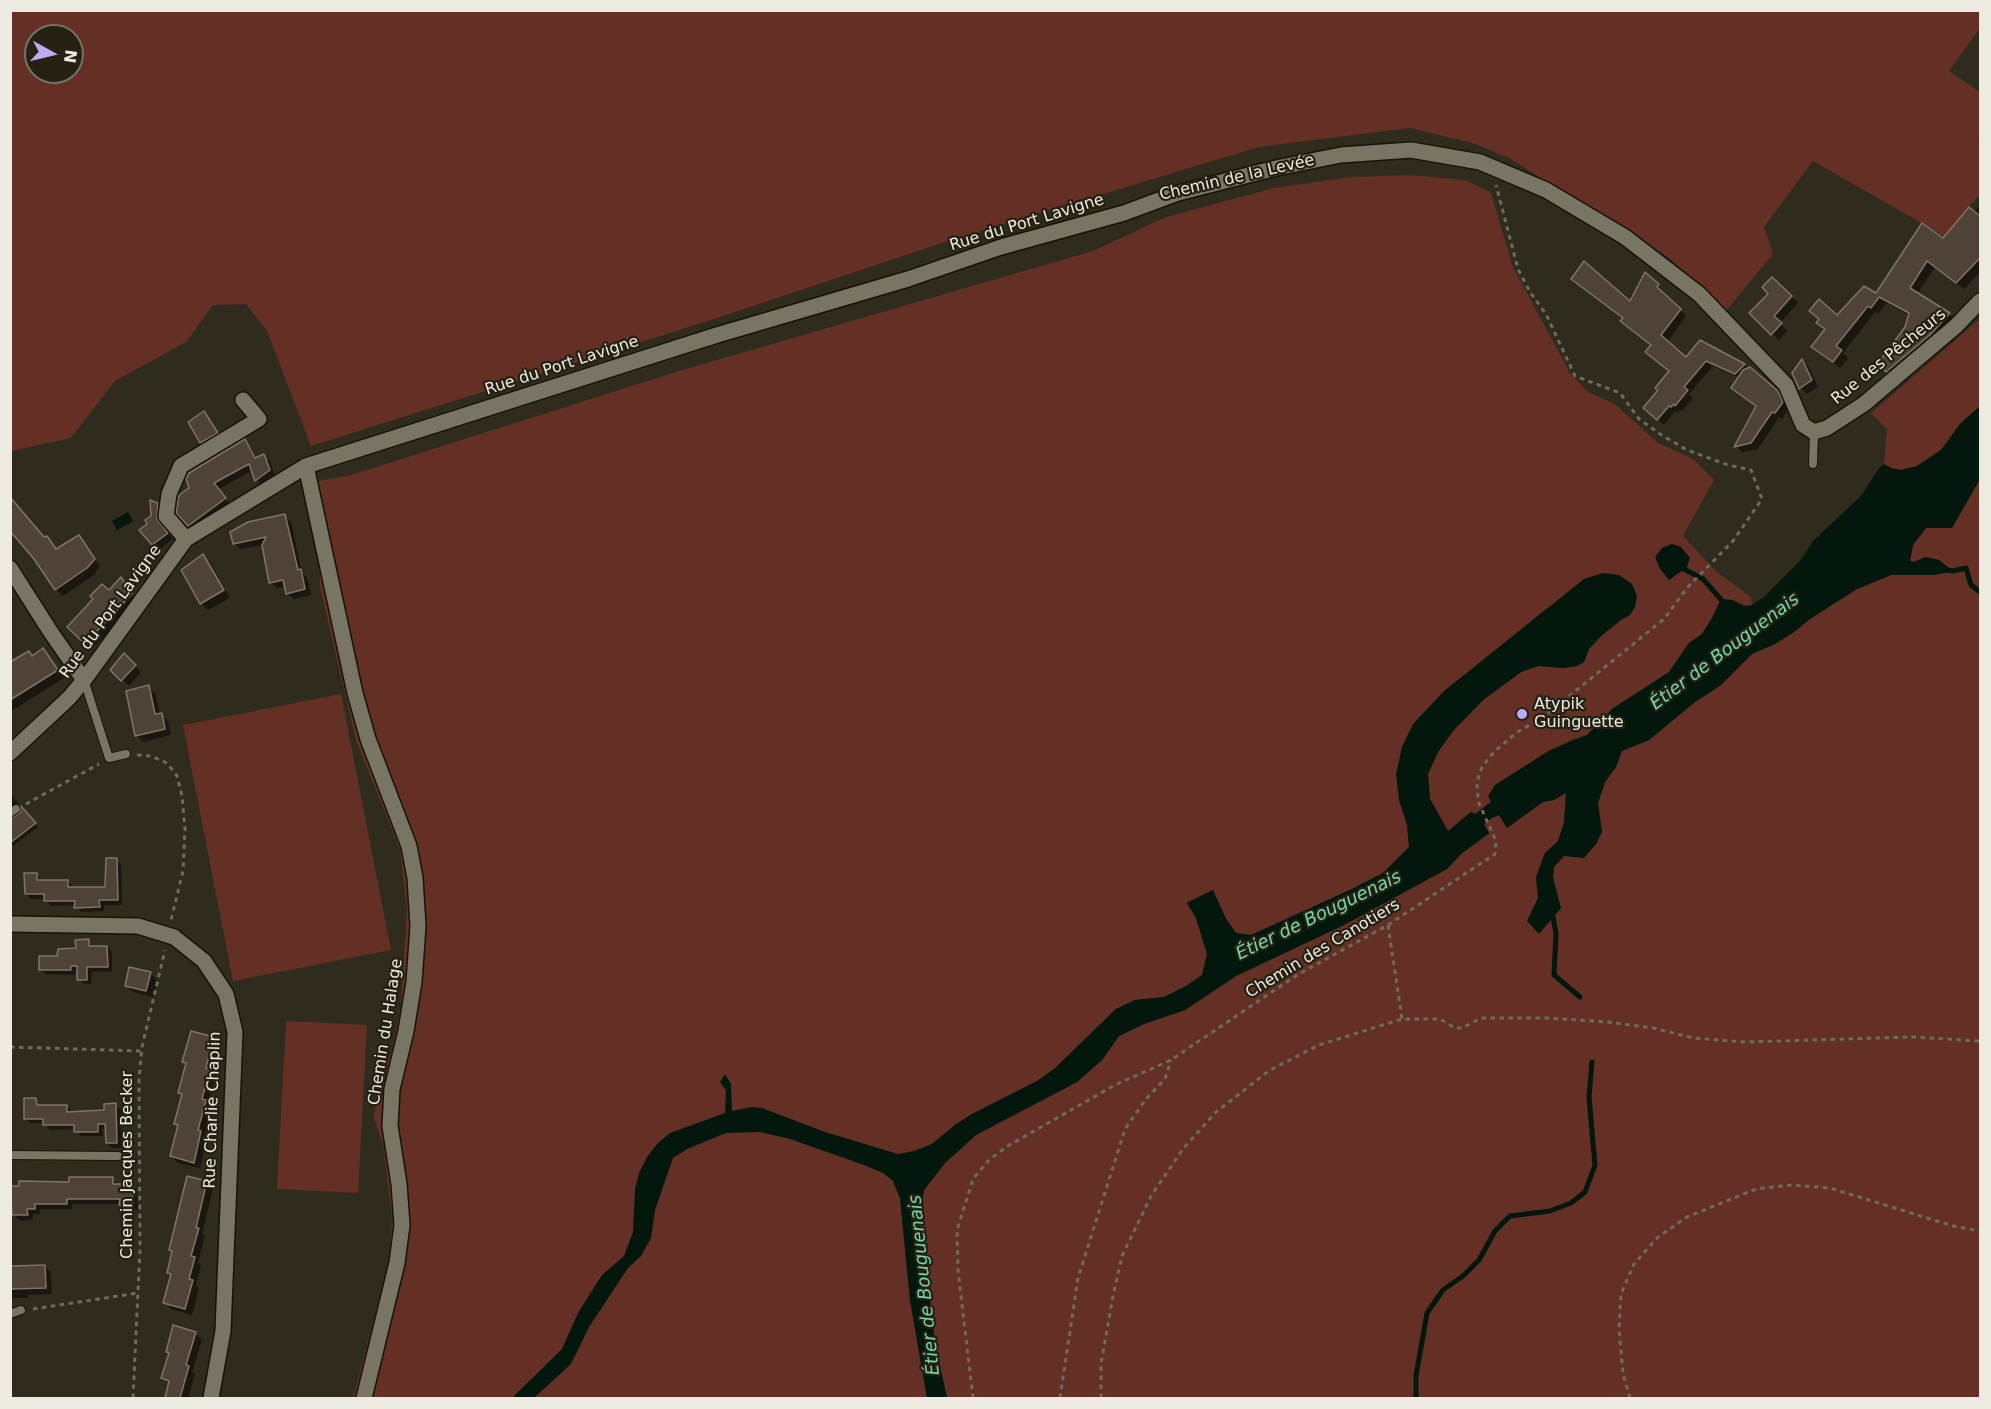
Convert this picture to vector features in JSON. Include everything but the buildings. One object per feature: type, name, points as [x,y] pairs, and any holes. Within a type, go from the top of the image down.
[{"type":"street","name":"Rue du Port Lavigne","points":[[10,753],[69,698],[84,680],[186,539],[306,466],[717,335],[1124,213],[1178,193],[1276,168],[1341,155],[1411,150],[1480,162],[1546,190],[1625,237],[1699,294],[1786,385],[1803,425],[1814,432]]},
{"type":"street","name":"Rue des Pêcheurs","points":[[1814,432],[1827,428],[1864,404],[1956,326],[1980,301]]},
{"type":"street","name":"Rue du Port Lavigne","points":[[186,539],[166,516],[169,494],[181,466],[259,419],[243,400]]},
{"type":"street","name":"Chemin du Halage","points":[[306,466],[355,693],[368,739],[409,846],[416,878],[418,926],[414,982],[406,1031],[392,1089],[390,1126],[399,1184],[402,1225],[397,1263],[364,1398]]},
{"type":"street","points":[[10,568],[84,680]]},
{"type":"street","name":"Rue Charlie Chaplin","points":[[10,924],[138,926],[168,935],[204,960],[226,994],[235,1032],[223,1331],[211,1398]]},
{"type":"lane","points":[[1813,464],[1814,432]]},
{"type":"lane","points":[[84,680],[109,758],[126,754]]},
{"type":"lane","points":[[10,1155],[118,1156]]},
{"type":"lane","points":[[10,1314],[21,1310]]},
{"type":"path","name":"Chemin des Canotiers","points":[[973,1398],[958,1270],[957,1230],[973,1179],[988,1161],[1006,1146],[1115,1085],[1171,1060],[1297,975],[1388,925],[1495,854],[1496,841],[1478,801],[1477,782],[1482,766],[1516,733],[1546,715],[1664,619],[1687,588],[1732,541],[1762,499],[1752,470],[1728,465],[1687,450],[1639,419],[1620,393],[1575,376],[1546,314],[1530,292],[1518,269],[1499,190],[1494,182]]},
{"type":"path","name":"Chemin Jacques Becker","points":[[126,754],[151,756],[167,763],[177,776],[182,796],[185,829],[183,871],[142,1051],[139,1079],[140,1249],[133,1398]]},
{"type":"path","points":[[13,811],[109,758]]},
{"type":"path","points":[[1388,925],[1402,1019]]},
{"type":"path","points":[[1101,1398],[1101,1364],[1122,1256],[1151,1196],[1183,1149],[1216,1112],[1270,1070],[1319,1045],[1402,1019],[1440,1019],[1455,1028],[1462,1028],[1481,1018],[1548,1018],[1608,1022],[1653,1028],[1694,1038],[1744,1042],[1902,1037],[1980,1041]]},
{"type":"path","points":[[10,1047],[142,1051]]},
{"type":"path","points":[[1060,1398],[1078,1278],[1125,1129],[1146,1099],[1165,1079],[1171,1060]]},
{"type":"path","points":[[1630,1398],[1623,1374],[1619,1328],[1621,1294],[1634,1264],[1658,1237],[1687,1218],[1756,1189],[1792,1185],[1830,1188],[1953,1226],[1980,1232]]},
{"type":"path","points":[[21,1310],[138,1293]]},
{"type":"shaded area","points":[[11,11],[1980,11],[1980,28],[1949,71],[1980,92],[1978,142],[1980,194],[1944,236],[1813,161],[1764,227],[1773,254],[1726,311],[1668,257],[1509,158],[1473,143],[1410,128],[1259,147],[951,240],[711,320],[311,446],[267,331],[246,304],[213,305],[186,342],[115,381],[71,438],[11,451]]},
{"type":"shaded area","points":[[1410,175],[1465,180],[1491,193],[1513,267],[1570,373],[1588,392],[1615,404],[1658,443],[1693,459],[1714,480],[1683,536],[1717,572],[1751,597],[1752,606],[1721,599],[1702,634],[1689,643],[1669,672],[1612,709],[1587,735],[1570,740],[1532,762],[1491,802],[1475,814],[1471,812],[1448,831],[1430,799],[1428,774],[1438,752],[1453,731],[1483,700],[1521,672],[1538,666],[1564,668],[1584,662],[1589,649],[1601,636],[1630,615],[1547,608],[1491,655],[1399,800],[1407,825],[1409,847],[1383,873],[1251,935],[1236,933],[1226,919],[1213,890],[1187,902],[1196,918],[1207,954],[1202,975],[1164,997],[1135,1000],[1116,1009],[1054,1069],[1037,1081],[972,1114],[932,1144],[908,1152],[893,1181],[900,1198],[910,1300],[927,1398],[353,1398],[389,1261],[392,1218],[383,1144],[374,1118],[377,1090],[392,1050],[401,1007],[407,909],[400,850],[356,740],[320,587],[319,481],[351,475],[679,371],[1093,251],[1166,217],[1274,188],[1351,177]],"holes":[[[1672,544],[1681,547],[1680,572],[1669,580],[1662,548]]]},
{"type":"shaded area","points":[[1980,319],[1980,406],[1960,424],[1941,450],[1917,466],[1901,470],[1884,464],[1887,429],[1871,413]]},
{"type":"shaded area","points":[[1980,479],[1980,1398],[947,1398],[935,1342],[920,1218],[924,1190],[945,1163],[976,1135],[1077,1082],[1102,1060],[1119,1036],[1144,1024],[1185,1010],[1236,976],[1344,925],[1447,869],[1461,854],[1489,834],[1484,824],[1492,818],[1499,815],[1507,827],[1543,802],[1554,800],[1566,792],[1564,823],[1558,841],[1545,853],[1536,877],[1538,898],[1528,921],[1553,917],[1561,908],[1553,878],[1554,867],[1564,856],[1602,833],[1598,803],[1605,782],[1616,767],[1622,751],[1649,740],[1695,702],[1721,685],[1752,654],[1775,644],[1857,589],[1891,575],[1952,571],[1939,560],[1925,557],[1914,562],[1910,561],[1913,545],[1926,528],[1952,528]]},
{"type":"shaded area","points":[[341,694],[391,950],[233,981],[183,725]]},
{"type":"shaded area","points":[[286,1021],[367,1025],[358,1193],[277,1189]]},
{"type":"water","name":"Étier de Bouguenais","points":[[1980,406],[1980,479],[1952,528],[1926,528],[1913,545],[1910,561],[1914,562],[1925,557],[1939,560],[1953,571],[1935,575],[1891,575],[1857,589],[1775,644],[1752,654],[1721,685],[1695,702],[1649,740],[1622,751],[1616,767],[1605,782],[1598,803],[1602,832],[1596,844],[1584,858],[1564,856],[1554,867],[1553,878],[1561,908],[1539,934],[1527,921],[1538,898],[1536,877],[1545,853],[1558,841],[1564,823],[1566,793],[1554,800],[1543,802],[1507,828],[1499,815],[1492,818],[1484,824],[1489,833],[1461,854],[1447,869],[1344,925],[1236,976],[1185,1010],[1144,1024],[1119,1036],[1102,1060],[1077,1082],[976,1135],[945,1163],[924,1190],[920,1218],[935,1342],[947,1398],[927,1398],[910,1300],[900,1198],[893,1181],[883,1173],[864,1165],[790,1139],[760,1132],[726,1133],[687,1149],[673,1158],[655,1210],[651,1238],[641,1256],[628,1268],[589,1327],[571,1364],[534,1398],[512,1398],[562,1349],[578,1313],[602,1275],[624,1256],[633,1232],[635,1189],[639,1173],[647,1157],[670,1133],[725,1113],[726,1090],[720,1082],[725,1074],[731,1084],[732,1111],[751,1107],[762,1108],[825,1132],[898,1154],[916,1151],[932,1144],[972,1114],[1037,1081],[1054,1069],[1116,1009],[1135,1000],[1164,997],[1202,975],[1207,954],[1196,918],[1187,903],[1213,890],[1226,919],[1236,933],[1251,935],[1383,873],[1409,847],[1407,825],[1399,800],[1396,774],[1402,747],[1413,724],[1444,691],[1584,579],[1603,573],[1619,575],[1632,584],[1637,596],[1635,607],[1630,615],[1601,636],[1589,649],[1584,662],[1577,666],[1564,668],[1538,666],[1521,672],[1483,700],[1453,731],[1438,752],[1428,774],[1430,799],[1448,831],[1471,812],[1475,814],[1491,802],[1488,796],[1495,785],[1550,750],[1587,735],[1612,709],[1669,672],[1689,643],[1702,634],[1721,599],[1732,600],[1745,606],[1752,605],[1764,597],[1800,561],[1813,541],[1861,496],[1880,467],[1884,464],[1901,470],[1917,466],[1941,450],[1960,424]]},
{"type":"water","points":[[128,512],[133,521],[117,530],[112,521]]},
{"type":"water","points":[[1672,544],[1681,547],[1690,558],[1686,570],[1669,580],[1660,569],[1655,557],[1662,548]]},
{"type":"waterway","points":[[1680,567],[1703,579],[1725,604]]},
{"type":"waterway","points":[[1947,570],[1966,568],[1971,585],[1980,592]]},
{"type":"waterway","points":[[1552,912],[1556,933],[1554,975],[1580,997]]},
{"type":"waterway","points":[[1416,1398],[1416,1376],[1427,1313],[1443,1290],[1463,1276],[1479,1260],[1495,1231],[1510,1216],[1550,1211],[1571,1203],[1585,1192],[1595,1165],[1589,1097],[1592,1062]]},
{"type":"place","name":"Atypik Guinguette","points":[[1522,714]]}]
